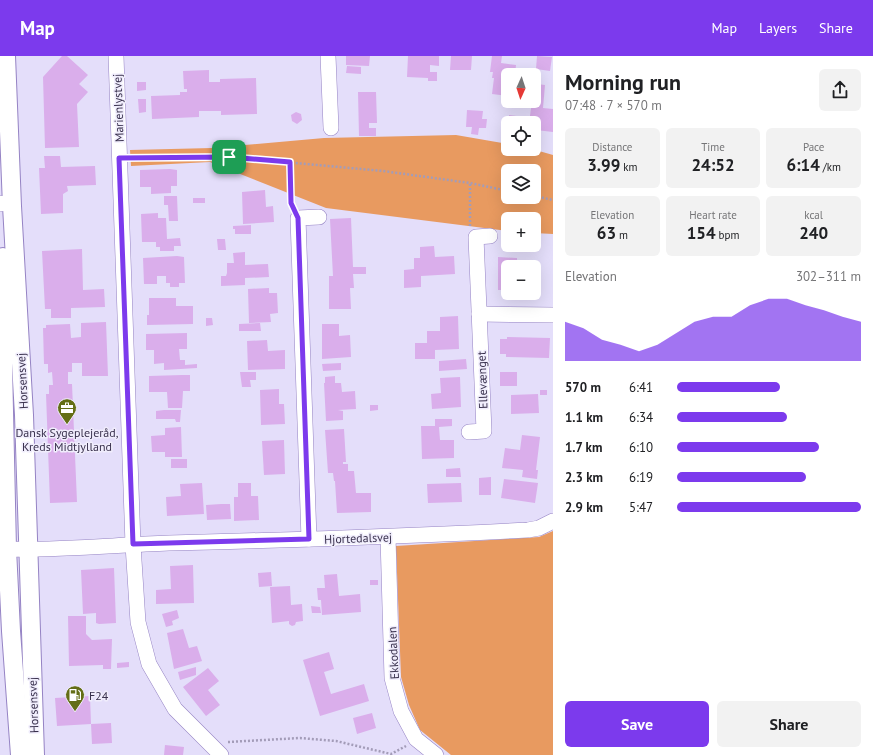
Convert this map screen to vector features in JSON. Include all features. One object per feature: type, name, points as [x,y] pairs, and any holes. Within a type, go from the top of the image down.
[{"type":"main road","name":"Horsensvej","points":[[6,56],[12,206],[24,415],[13,549],[11,631],[20,755]]},
{"type":"main road","name":"Horsensvej","points":[[0,152],[0,204],[3,260],[3,366],[13,549],[35,755]]},
{"type":"street","name":"Marienlystvej","points":[[116,56],[133,544],[138,622],[149,664],[175,709],[207,743],[221,755]]},
{"type":"street","points":[[328,56],[331,128]]},
{"type":"street","points":[[309,539],[298,218],[319,217]]},
{"type":"street","name":"Ellevænget","points":[[469,432],[484,431],[479,314],[483,237]]},
{"type":"street","points":[[479,314],[553,315]]},
{"type":"street","name":"Hjortedalsvej","points":[[13,549],[388,537],[528,530],[539,528],[553,521]]},
{"type":"street","name":"Ekkodalen","points":[[388,537],[392,678],[401,711],[416,739],[436,755]]},
{"type":"path","points":[[119,158],[229,157],[290,162],[383,171],[470,183],[501,190]]},
{"type":"path","points":[[290,162],[291,203],[298,218]]},
{"type":"path","points":[[470,183],[470,228],[483,237]]},
{"type":"path","points":[[541,197],[553,200]]},
{"type":"path","points":[[207,743],[300,738],[336,741],[391,754],[416,739]]},
{"type":"shaded area","points":[[456,135],[501,143],[501,156],[541,156],[541,152],[553,155],[553,234],[541,233],[541,212],[501,212],[501,230],[326,208],[210,162],[131,166],[130,150],[212,148],[324,138]]},
{"type":"shaded area","points":[[553,531],[553,755],[451,755],[420,730],[409,705],[401,677],[396,546],[539,537]]},
{"type":"building","points":[[62,56],[67,56],[88,75],[79,84],[88,92],[77,104],[79,147],[45,148],[43,77]]},
{"type":"building","points":[[346,56],[370,56],[369,66],[346,65]]},
{"type":"building","points":[[408,56],[439,56],[439,66],[430,65],[430,72],[437,72],[437,81],[428,81],[428,78],[407,77]]},
{"type":"building","points":[[451,56],[472,56],[471,70],[450,70]]},
{"type":"building","points":[[492,56],[502,56],[501,63],[516,65],[516,68],[501,68],[501,95],[492,94],[494,78],[492,78],[493,72],[490,72]]},
{"type":"building","points":[[537,56],[552,57],[550,71],[536,68]]},
{"type":"building","points":[[347,66],[361,67],[361,74],[346,73]]},
{"type":"building","points":[[209,70],[209,82],[220,82],[220,79],[256,78],[257,114],[221,115],[221,111],[199,111],[199,117],[152,119],[151,96],[180,95],[180,92],[187,92],[187,89],[184,89],[183,71]]},
{"type":"building","points":[[137,82],[146,82],[146,90],[137,91]]},
{"type":"building","points":[[541,84],[545,85],[543,108],[553,109],[553,132],[541,131],[541,116],[530,116],[531,108],[541,108]]},
{"type":"building","points":[[358,92],[376,92],[377,123],[369,123],[369,128],[376,128],[376,136],[359,136]]},
{"type":"building","points":[[138,99],[146,99],[146,112],[139,113]]},
{"type":"building","points":[[467,110],[483,111],[482,119],[487,119],[486,128],[479,128],[478,135],[471,134],[472,127],[466,127]]},
{"type":"building","points":[[296,112],[301,114],[302,120],[297,124],[292,121],[291,115]]},
{"type":"building","points":[[44,156],[60,156],[61,167],[95,166],[96,185],[67,186],[68,191],[63,194],[63,213],[41,214],[39,168],[45,168]]},
{"type":"building","points":[[140,170],[177,170],[177,186],[171,186],[171,193],[151,194],[151,187],[140,187]]},
{"type":"building","points":[[265,190],[266,207],[273,206],[274,222],[243,224],[242,192]]},
{"type":"building","points":[[164,196],[177,196],[178,221],[169,221],[168,205],[164,205]]},
{"type":"building","points":[[193,198],[205,198],[205,203],[193,203]]},
{"type":"building","points":[[158,213],[158,218],[166,218],[167,239],[180,238],[181,246],[174,246],[174,251],[160,251],[160,247],[156,247],[156,242],[142,242],[141,214]]},
{"type":"building","points":[[351,218],[353,267],[366,267],[366,274],[353,274],[354,288],[350,288],[351,309],[329,309],[329,276],[333,276],[330,219]]},
{"type":"building","points":[[251,225],[251,234],[235,234],[235,229],[233,229],[233,226]]},
{"type":"building","points":[[217,239],[225,239],[226,250],[218,250]]},
{"type":"building","points":[[434,246],[435,257],[454,256],[455,274],[421,276],[421,287],[404,288],[404,270],[414,269],[414,258],[420,258],[420,247]]},
{"type":"building","points":[[82,249],[83,290],[104,289],[105,307],[71,308],[71,318],[51,318],[51,309],[45,309],[42,251]]},
{"type":"building","points":[[245,252],[245,265],[268,264],[269,277],[245,278],[245,285],[221,286],[221,276],[226,276],[227,273],[227,263],[234,263],[233,253]]},
{"type":"building","points":[[184,257],[185,283],[179,283],[179,287],[170,287],[170,283],[166,283],[166,276],[157,276],[157,284],[144,284],[143,258]]},
{"type":"building","points":[[498,257],[517,258],[517,260],[501,260],[501,290],[498,290]]},
{"type":"building","points":[[269,288],[269,293],[277,293],[278,313],[270,314],[271,322],[249,323],[248,289]]},
{"type":"building","points":[[149,298],[176,298],[176,306],[193,306],[193,324],[147,325],[147,315],[149,315]]},
{"type":"building","points":[[458,316],[459,349],[435,350],[435,359],[415,359],[415,343],[427,343],[427,331],[440,331],[440,317]]},
{"type":"building","points":[[206,318],[212,318],[213,325],[206,326]]},
{"type":"building","points":[[106,322],[108,376],[82,376],[82,363],[72,363],[72,372],[68,372],[68,384],[72,384],[77,502],[50,503],[46,394],[49,394],[49,385],[53,385],[52,372],[48,373],[48,364],[44,364],[43,328],[46,328],[46,325],[70,324],[71,338],[81,337],[81,323]]},
{"type":"building","points":[[260,323],[261,331],[239,331],[239,324]]},
{"type":"building","points":[[322,324],[339,324],[339,336],[350,335],[351,357],[322,359]]},
{"type":"building","points":[[187,333],[187,349],[179,349],[180,360],[185,360],[185,365],[197,364],[197,368],[164,370],[164,363],[154,364],[154,350],[146,350],[146,334]]},
{"type":"building","points":[[507,337],[550,338],[549,358],[506,357],[506,354],[500,354],[500,339],[507,339]]},
{"type":"building","points":[[267,340],[268,351],[285,350],[285,369],[248,370],[247,341]]},
{"type":"building","points":[[466,359],[467,369],[439,371],[439,361]]},
{"type":"building","points":[[341,363],[341,370],[323,371],[322,364]]},
{"type":"building","points":[[240,372],[256,372],[256,380],[250,380],[251,387],[242,387]]},
{"type":"building","points":[[500,372],[517,372],[517,386],[500,386]]},
{"type":"building","points":[[190,375],[190,391],[183,391],[182,408],[168,408],[167,392],[149,392],[149,376]]},
{"type":"building","points":[[335,376],[335,383],[341,383],[342,392],[355,391],[356,409],[338,410],[343,411],[343,420],[326,421],[325,377]]},
{"type":"building","points":[[460,377],[461,407],[432,409],[431,394],[441,393],[440,378]]},
{"type":"building","points":[[279,389],[279,404],[284,404],[285,424],[261,425],[260,390]]},
{"type":"building","points":[[540,390],[547,390],[547,395],[540,395]]},
{"type":"building","points":[[538,394],[539,413],[511,414],[511,395]]},
{"type":"building","points":[[370,405],[378,405],[378,410],[370,411]]},
{"type":"building","points":[[181,410],[180,422],[176,422],[175,419],[156,419],[156,411]]},
{"type":"building","points":[[435,419],[452,419],[452,426],[439,427],[440,440],[454,440],[454,458],[422,459],[421,426],[435,426]]},
{"type":"building","points":[[181,427],[182,457],[165,457],[165,452],[152,452],[151,436],[165,435],[165,428]]},
{"type":"building","points":[[344,429],[346,462],[343,462],[343,464],[348,464],[348,471],[354,471],[356,493],[371,493],[371,512],[337,513],[335,481],[333,473],[328,473],[325,430]]},
{"type":"building","points":[[522,435],[540,437],[536,470],[538,470],[537,479],[522,477],[523,470],[502,468],[505,448],[520,450]]},
{"type":"building","points":[[284,440],[285,474],[264,475],[262,441]]},
{"type":"building","points":[[171,459],[187,459],[187,468],[171,468]]},
{"type":"building","points":[[460,468],[461,477],[446,477],[446,469]]},
{"type":"building","points":[[491,477],[491,495],[479,495],[479,478]]},
{"type":"building","points":[[504,479],[538,483],[535,503],[501,498]]},
{"type":"building","points":[[202,483],[204,514],[167,516],[166,497],[181,496],[180,484]]},
{"type":"building","points":[[238,483],[251,483],[251,496],[258,496],[259,520],[234,521],[234,497],[238,497]]},
{"type":"building","points":[[461,483],[462,502],[428,503],[427,484]]},
{"type":"building","points":[[230,504],[231,519],[207,520],[206,505]]},
{"type":"building","points":[[193,565],[194,603],[156,604],[156,590],[171,589],[170,566]]},
{"type":"building","points":[[114,568],[116,623],[99,624],[96,623],[96,613],[83,614],[81,570]]},
{"type":"building","points":[[271,572],[272,586],[259,587],[258,573]]},
{"type":"building","points":[[337,574],[339,596],[360,594],[361,612],[322,615],[321,600],[318,600],[317,588],[325,588],[324,575]]},
{"type":"building","points":[[370,580],[378,580],[378,585],[370,585]]},
{"type":"building","points":[[290,586],[291,605],[302,604],[303,621],[296,622],[295,625],[292,626],[289,624],[289,621],[272,623],[270,587]]},
{"type":"building","points":[[311,606],[320,607],[321,613],[312,613]]},
{"type":"building","points":[[177,610],[179,618],[172,621],[173,625],[166,627],[162,614]]},
{"type":"building","points":[[68,616],[86,616],[86,634],[92,640],[112,639],[111,669],[103,669],[103,665],[69,666]]},
{"type":"building","points":[[183,629],[189,648],[197,646],[202,661],[174,669],[167,633]]},
{"type":"building","points":[[329,652],[334,669],[324,672],[331,694],[364,684],[369,701],[320,716],[303,660]]},
{"type":"building","points":[[129,662],[129,667],[117,668],[117,663]]},
{"type":"building","points":[[196,667],[196,675],[180,680],[178,672]]},
{"type":"building","points":[[208,668],[219,681],[208,690],[220,705],[206,716],[183,687]]},
{"type":"building","points":[[90,696],[91,724],[57,726],[55,698]]},
{"type":"building","points":[[372,713],[376,728],[357,734],[353,718]]},
{"type":"building","points":[[111,723],[112,743],[92,744],[91,724]]},
{"type":"building","points":[[165,745],[184,747],[183,755],[164,755]]},
{"type":"place","name":"Dansk Sygeplejeråd, Kreds Midtjylland","points":[[67,425]]},
{"type":"place","name":"F24","points":[[75,712]]},
{"type":"route","points":[[229,157],[290,162],[291,203],[298,218],[309,539],[133,544],[119,158],[229,157]]}]
